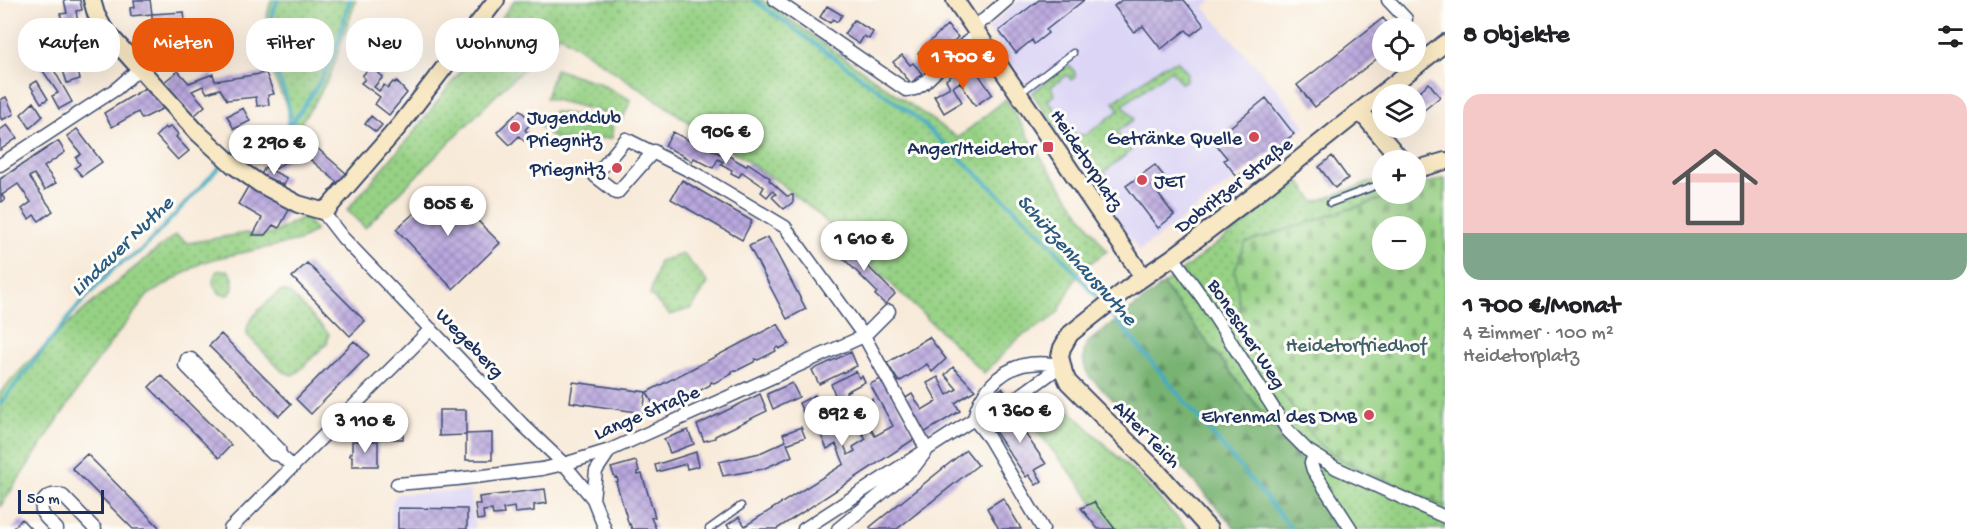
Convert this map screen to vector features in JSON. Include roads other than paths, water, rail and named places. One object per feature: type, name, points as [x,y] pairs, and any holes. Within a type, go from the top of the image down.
[{"type":"street","points":[[92,0],[99,22],[132,59]]},
{"type":"street","points":[[144,72],[227,160],[260,184],[298,204],[322,212],[379,151],[496,0]]},
{"type":"street","points":[[775,0],[906,90],[915,89],[923,84],[1007,0]]},
{"type":"street","name":"Heidetorplatz","points":[[955,0],[1143,277]]},
{"type":"street","points":[[1388,0],[1405,18]]},
{"type":"street","name":"Dobritzer Straße","points":[[1062,365],[1062,348],[1066,339],[1093,315],[1173,257],[1445,43]]},
{"type":"street","points":[[0,165],[116,89],[135,72]]},
{"type":"street","points":[[1360,111],[1393,150]]},
{"type":"street","points":[[654,151],[617,193],[596,176],[626,139],[654,151],[698,175],[785,227],[864,336],[927,450]]},
{"type":"street","points":[[1426,166],[1445,161]]},
{"type":"street","name":"Wegeberg","points":[[322,212],[337,232],[522,424],[564,464],[593,499],[605,529]]},
{"type":"street","name":"Bonescher Weg","points":[[1173,257],[1204,300],[1288,430],[1300,444],[1336,468],[1445,517]]},
{"type":"street","name":"Lange Straße","points":[[397,484],[513,473],[564,464],[610,450],[864,336],[889,311]]},
{"type":"street","points":[[230,529],[431,329]]},
{"type":"street","points":[[280,455],[273,454],[185,365],[186,359],[191,359],[271,440],[279,449],[280,455],[292,467]]},
{"type":"street","points":[[1043,529],[989,438],[974,419],[975,408],[992,383],[1007,372],[1023,365],[1047,363],[1062,365]]},
{"type":"street","points":[[804,529],[974,419],[992,416],[1062,365]]},
{"type":"street","name":"Alter Teich","points":[[1062,365],[1068,382],[1157,471],[1209,529]]},
{"type":"street","name":"Wegeberg","points":[[593,499],[596,471],[610,450]]},
{"type":"street","points":[[838,529],[914,467],[927,450]]},
{"type":"street","points":[[1314,455],[1311,463],[1313,470],[1352,529]]},
{"type":"street","points":[[57,529],[43,514],[42,506],[49,495],[57,493],[63,496],[95,529]]},
{"type":"lane","points":[[1019,93],[1073,53]]},
{"type":"lane","points":[[1330,203],[1372,187]]},
{"type":"lane","points":[[709,529],[741,506]]},
{"type":"waterway","name":"Lindauer Nuthe","points":[[229,157],[242,148],[275,143],[287,128],[288,105],[267,45],[268,28],[277,0]]},
{"type":"waterway","name":"Schützenhausnuthe","points":[[290,125],[328,67],[350,0]]},
{"type":"waterway","name":"Schützenhausnuthe","points":[[754,0],[912,114],[1042,234],[1102,303]]},
{"type":"waterway","name":"Lindauer Nuthe","points":[[0,404],[78,306],[115,267],[141,251],[224,162]]},
{"type":"waterway","name":"Schützenhausnuthe","points":[[1107,309],[1292,529]]},
{"type":"place","name":"Jugendclub Priegnitz","points":[[515,127]]},
{"type":"place","name":"Getränke Quelle","points":[[1254,137]]},
{"type":"place","name":"Anger/Heidetor","points":[[1048,147]]},
{"type":"place","name":"Priegnitz","points":[[617,168]]},
{"type":"place","name":"JET","points":[[1142,180]]},
{"type":"place","name":"Ehrenmal des DMB","points":[[1369,415]]},
{"type":"park label","name":"Heidetorfriedhof","points":[[1356,344]]}]
